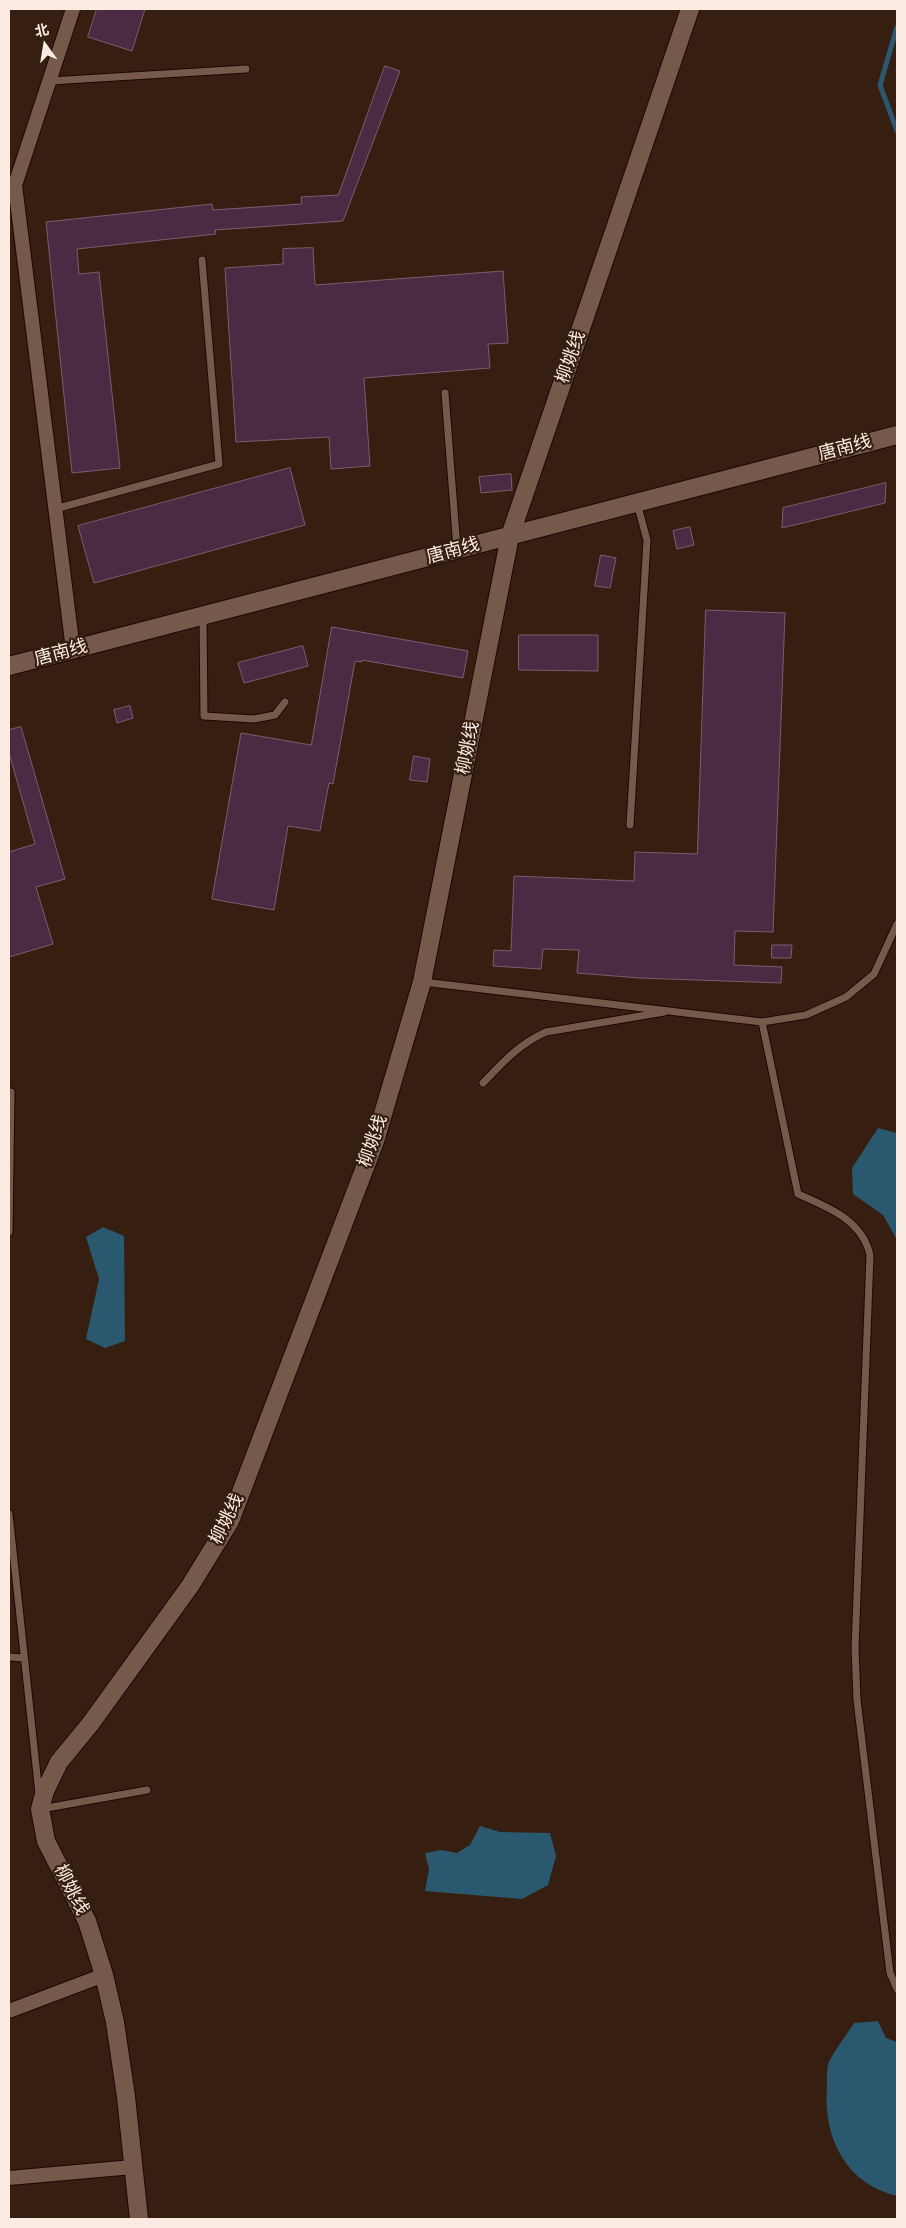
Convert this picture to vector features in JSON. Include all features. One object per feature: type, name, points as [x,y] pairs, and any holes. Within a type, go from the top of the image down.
[{"type":"street","points":[[72,650],[14,174],[49,81],[73,9]]},
{"type":"street","name":"柳姚线","points":[[139,2219],[115,2022],[104,1975],[86,1921],[46,1841],[40,1809],[45,1791],[59,1762],[90,1723],[190,1586],[230,1521],[375,1141],[422,982],[510,536],[690,9]]},
{"type":"street","name":"唐南线","points":[[9,666],[897,435]]},
{"type":"street","points":[[9,2011],[104,1975]]},
{"type":"street","points":[[9,2178],[133,2166]]},
{"type":"lane","points":[[49,81],[246,69]]},
{"type":"lane","points":[[55,509],[219,464],[202,260]]},
{"type":"lane","points":[[445,393],[457,550]]},
{"type":"lane","points":[[630,825],[647,540],[637,502]]},
{"type":"lane","points":[[203,616],[204,716],[254,719],[275,715],[285,702]]},
{"type":"lane","points":[[422,982],[762,1022],[806,1015],[846,997],[874,974],[897,924]]},
{"type":"lane","points":[[483,1083],[513,1051],[529,1039],[546,1032],[672,1011]]},
{"type":"lane","points":[[762,1022],[798,1194],[830,1208],[855,1226],[867,1242],[870,1255],[855,1648],[857,1700],[890,1973],[897,1989]]},
{"type":"lane","points":[[9,1232],[11,1092]]},
{"type":"lane","points":[[9,1514],[12,1573],[24,1658],[40,1809],[147,1790]]},
{"type":"lane","points":[[9,1657],[24,1658]]},
{"type":"water","points":[[878,1128],[897,1133],[897,1240],[883,1215],[853,1194],[852,1168]]},
{"type":"water","points":[[103,1227],[124,1236],[125,1341],[105,1348],[86,1339],[99,1279],[86,1237]]},
{"type":"water","points":[[480,1826],[500,1832],[550,1833],[556,1856],[548,1885],[522,1899],[425,1891],[429,1869],[425,1853],[441,1850],[457,1853],[470,1845]]},
{"type":"water","points":[[878,2021],[886,2038],[897,2042],[897,2196],[879,2190],[851,2170],[841,2156],[834,2141],[827,2107],[827,2068],[834,2052],[854,2023]]},
{"type":"building","points":[[97,9],[145,9],[132,51],[88,37]]},
{"type":"building","points":[[385,66],[400,71],[343,221],[215,230],[216,234],[77,249],[79,274],[99,272],[120,468],[72,473],[46,222],[212,204],[213,210],[302,204],[301,197],[338,195]]},
{"type":"building","points":[[313,248],[315,285],[503,271],[508,343],[488,344],[490,368],[364,378],[370,466],[331,469],[329,437],[236,442],[225,268],[283,264],[283,249]]},
{"type":"building","points":[[290,468],[305,525],[94,583],[78,526]]},
{"type":"building","points":[[511,474],[512,490],[481,493],[479,477]]},
{"type":"building","points":[[886,483],[885,503],[782,528],[783,508]]},
{"type":"building","points":[[690,527],[694,545],[677,549],[673,531]]},
{"type":"building","points":[[601,555],[616,558],[610,588],[595,586]]},
{"type":"building","points":[[706,610],[785,613],[773,932],[735,931],[734,965],[782,967],[781,983],[640,978],[577,973],[579,950],[543,949],[541,969],[493,966],[494,950],[511,951],[514,876],[634,881],[635,852],[697,854]]},
{"type":"building","points":[[332,627],[468,651],[463,678],[362,660],[362,662],[355,661],[333,784],[329,783],[320,831],[288,826],[274,910],[212,899],[241,733],[311,745]]},
{"type":"building","points":[[519,635],[598,635],[598,671],[519,670]]},
{"type":"building","points":[[303,646],[308,666],[244,683],[238,663]]},
{"type":"building","points":[[130,706],[133,718],[117,723],[114,710]]},
{"type":"building","points":[[21,727],[65,879],[36,887],[53,944],[9,957],[9,852],[35,844],[9,753],[9,730]]},
{"type":"building","points":[[414,756],[430,759],[427,782],[410,780]]},
{"type":"building","points":[[772,945],[792,945],[791,958],[772,958]]},
{"type":"waterway","points":[[897,27],[880,85],[897,131]]}]
